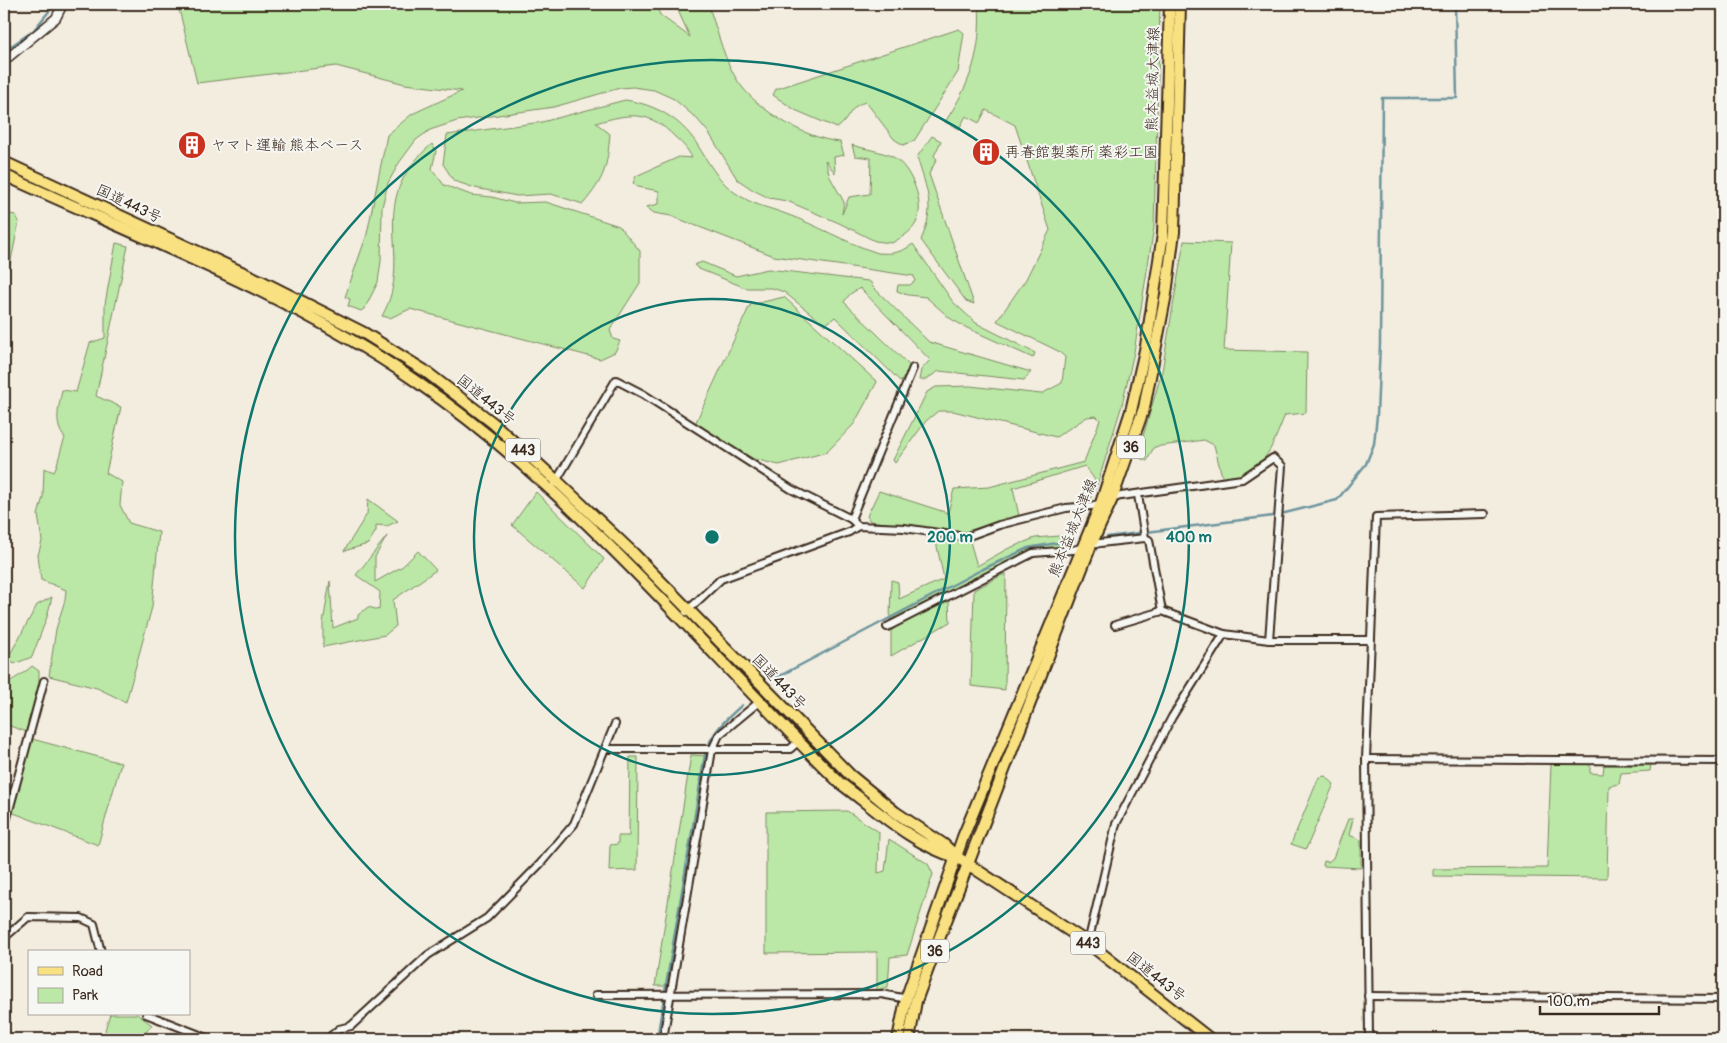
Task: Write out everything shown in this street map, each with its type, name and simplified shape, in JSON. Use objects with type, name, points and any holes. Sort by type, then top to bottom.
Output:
[{"type":"main road","name":"熊本益城大津線","points":[[898,1039],[957,857],[1081,548],[1101,503],[1131,411],[1145,351],[1163,234],[1167,169],[1170,4]]},
{"type":"main road","name":"熊本益城大津線","points":[[909,1039],[911,1000],[1112,499],[1144,408],[1166,294],[1174,232],[1180,4]]},
{"type":"main road","name":"国道443号","points":[[4,162],[262,281],[364,334],[433,377],[493,424],[554,484],[689,609],[850,775],[889,807],[943,844],[957,857],[1088,943],[1210,1039]]},
{"type":"main road","name":"国道443号","points":[[4,174],[257,289],[359,343],[426,388],[554,484],[759,702],[840,783],[938,852],[957,857]]},
{"type":"street","points":[[4,61],[56,18],[63,4]]},
{"type":"street","points":[[851,519],[913,368]]},
{"type":"street","points":[[554,484],[616,380],[644,394],[791,489],[851,519],[858,526]]},
{"type":"street","points":[[679,618],[721,579],[849,532],[858,526],[904,528],[966,537],[998,525],[1056,510],[1101,503],[1121,496],[1242,480],[1273,458],[1282,466],[1269,640]]},
{"type":"street","points":[[1138,495],[1144,534],[1149,540],[1162,611]]},
{"type":"street","points":[[1369,1039],[1366,759],[1369,640],[1376,517],[1485,514]]},
{"type":"street","points":[[887,626],[1033,553],[1081,548],[1144,534]]},
{"type":"street","points":[[1115,625],[1162,611],[1224,634],[1269,640],[1369,640]]},
{"type":"street","points":[[1088,943],[1116,824],[1172,717],[1224,634]]},
{"type":"street","points":[[4,829],[6,814],[44,681]]},
{"type":"street","points":[[663,1039],[711,750],[719,735],[759,702]]},
{"type":"street","points":[[327,1039],[339,1028],[352,1026],[428,955],[487,918],[540,864],[574,824],[615,724]]},
{"type":"street","points":[[606,749],[790,749],[798,742]]},
{"type":"street","points":[[1366,759],[1723,761]]},
{"type":"street","points":[[4,938],[28,916],[81,918],[94,924],[100,950]]},
{"type":"street","points":[[596,995],[881,994],[911,1000]]},
{"type":"street","points":[[1368,996],[1723,999]]},
{"type":"street","points":[[151,1016],[210,1039]]},
{"type":"green space","points":[[175,4],[656,4],[660,15],[690,37],[675,4],[708,4],[729,65],[741,86],[752,98],[779,119],[794,127],[825,139],[840,142],[844,155],[834,157],[835,173],[825,160],[830,177],[844,202],[842,214],[849,197],[870,194],[871,158],[855,156],[852,145],[883,153],[900,162],[911,177],[915,187],[918,196],[919,215],[911,230],[892,243],[875,241],[787,201],[769,198],[737,179],[709,133],[697,119],[674,99],[654,90],[633,87],[620,88],[554,107],[457,121],[430,130],[416,140],[399,163],[388,183],[382,207],[381,261],[378,282],[365,308],[361,311],[348,306],[350,299],[345,297],[367,234],[387,135],[412,114],[462,91],[405,84],[336,66],[197,83],[180,13]]},
{"type":"green space","points":[[979,4],[1160,4],[1154,227],[1134,352],[1122,405],[1098,482],[1089,501],[1087,495],[1095,480],[1085,466],[1013,488],[1019,516],[967,531],[977,566],[1007,549],[1035,538],[1071,535],[1068,547],[1030,551],[890,620],[891,580],[898,582],[899,599],[944,579],[936,542],[943,537],[942,530],[870,521],[867,516],[879,491],[948,513],[954,489],[989,487],[1084,462],[1100,420],[1096,416],[1087,417],[1056,437],[953,411],[938,411],[926,421],[895,463],[893,460],[927,392],[936,387],[970,386],[1041,394],[1062,383],[1065,357],[1058,351],[997,321],[1026,279],[1050,230],[1015,125],[986,110],[979,123],[966,116],[959,129],[945,122],[962,94],[973,66],[979,37]]},
{"type":"green space","points":[[959,29],[964,33],[958,72],[914,141],[903,145],[894,139],[866,102],[856,106],[837,128],[795,110],[773,95],[776,89]]},
{"type":"green space","points":[[625,100],[656,109],[683,127],[723,182],[734,192],[748,200],[798,218],[878,253],[896,252],[913,244],[953,302],[976,323],[1035,353],[1033,358],[951,319],[926,297],[908,295],[897,291],[898,285],[910,285],[915,281],[914,276],[774,256],[671,216],[654,213],[646,207],[659,204],[659,191],[638,187],[633,183],[636,176],[679,157],[692,158],[685,146],[666,128],[648,118],[629,116],[596,123],[610,134],[608,156],[604,172],[596,187],[583,204],[551,194],[517,196],[475,188],[454,181],[443,164],[447,135],[542,122]]},
{"type":"green space","points":[[932,136],[941,141],[934,156],[937,159],[929,174],[974,304],[966,301],[921,240],[926,228],[929,208],[927,189],[917,157]]},
{"type":"green space","points":[[432,144],[436,151],[432,169],[444,185],[471,195],[492,197],[515,203],[546,202],[619,226],[640,251],[640,283],[610,330],[613,339],[620,341],[615,352],[600,359],[410,309],[390,318],[382,316],[391,293],[395,271],[394,208],[399,187],[411,166]]},
{"type":"green space","points":[[4,213],[16,215],[19,222],[5,289]]},
{"type":"green space","points":[[1184,241],[1231,243],[1224,350],[1307,352],[1306,413],[1285,415],[1270,449],[1258,465],[1249,472],[1223,480],[1214,445],[1204,440],[1154,447],[1147,461],[1137,457],[1162,371]]},
{"type":"green space","points":[[116,243],[128,246],[96,396],[121,407],[106,473],[122,482],[120,505],[129,523],[159,532],[152,607],[126,702],[97,688],[49,676],[56,629],[65,600],[66,590],[41,580],[38,555],[42,541],[38,515],[43,497],[44,468],[54,472],[65,438],[61,433],[58,421],[58,409],[62,390],[76,392],[90,343],[105,338],[105,304]]},
{"type":"green space","points":[[702,262],[736,276],[768,269],[868,281],[929,342],[1031,372],[1024,380],[939,371],[925,380],[919,380],[921,370],[930,360],[860,288],[850,294],[844,302],[910,366],[901,382],[835,317],[825,325],[784,292],[772,288],[746,288],[699,269],[694,265]]},
{"type":"green space","points":[[784,297],[877,382],[854,424],[827,452],[779,465],[754,459],[695,424],[750,305]]},
{"type":"green space","points":[[536,492],[604,559],[585,588],[512,525]]},
{"type":"green space","points":[[368,499],[398,521],[387,526],[376,525],[376,531],[368,544],[344,551],[367,514]]},
{"type":"green space","points":[[387,536],[375,557],[375,582],[403,566],[418,551],[436,570],[393,600],[396,626],[385,635],[323,647],[323,623],[330,581],[333,628],[358,618],[358,615],[368,607],[379,610],[380,592],[356,575]]},
{"type":"green space","points":[[1006,573],[1005,690],[971,686],[974,590]]},
{"type":"green space","points":[[52,597],[47,617],[32,657],[14,664],[8,658],[37,605]]},
{"type":"green space","points":[[949,600],[950,622],[891,656],[891,631],[897,626]]},
{"type":"green space","points":[[32,666],[39,671],[39,686],[27,732],[4,724],[4,685]]},
{"type":"green space","points":[[32,739],[121,763],[98,845],[11,812]]},
{"type":"green space","points":[[691,755],[707,756],[668,986],[655,986]]},
{"type":"green space","points":[[630,757],[638,757],[637,870],[609,871],[610,845],[618,844],[618,836],[629,836]]},
{"type":"green space","points":[[1551,764],[1590,764],[1590,773],[1603,774],[1604,765],[1651,765],[1650,771],[1621,773],[1619,784],[1609,786],[1607,878],[1433,876],[1433,869],[1547,868]]},
{"type":"green space","points":[[1325,776],[1334,784],[1306,849],[1291,844],[1319,777]]},
{"type":"green space","points":[[847,811],[879,832],[878,873],[885,871],[889,839],[928,864],[933,874],[907,955],[890,957],[888,987],[877,990],[877,952],[766,953],[766,812]]},
{"type":"green space","points":[[1348,819],[1353,819],[1349,835],[1361,840],[1361,868],[1323,866],[1324,861],[1328,862],[1333,858]]},
{"type":"green space","points":[[109,1016],[140,1016],[152,1025],[140,1039],[112,1039],[105,1030]]},
{"type":"waterway","points":[[4,51],[33,31],[55,4]]},
{"type":"waterway","points":[[1107,537],[1273,516],[1337,500],[1366,464],[1374,444],[1377,415],[1380,344],[1382,98],[1457,98],[1455,4]]},
{"type":"waterway","points":[[772,680],[981,570],[1028,548],[1074,540]]},
{"type":"waterway","points":[[657,1039],[705,755],[715,733],[742,705]]},
{"type":"place","name":"ヤマト運輸 熊本ベース","points":[[192,145]]},
{"type":"place","name":"再春館製薬所 薬彩工園","points":[[986,152]]}]
